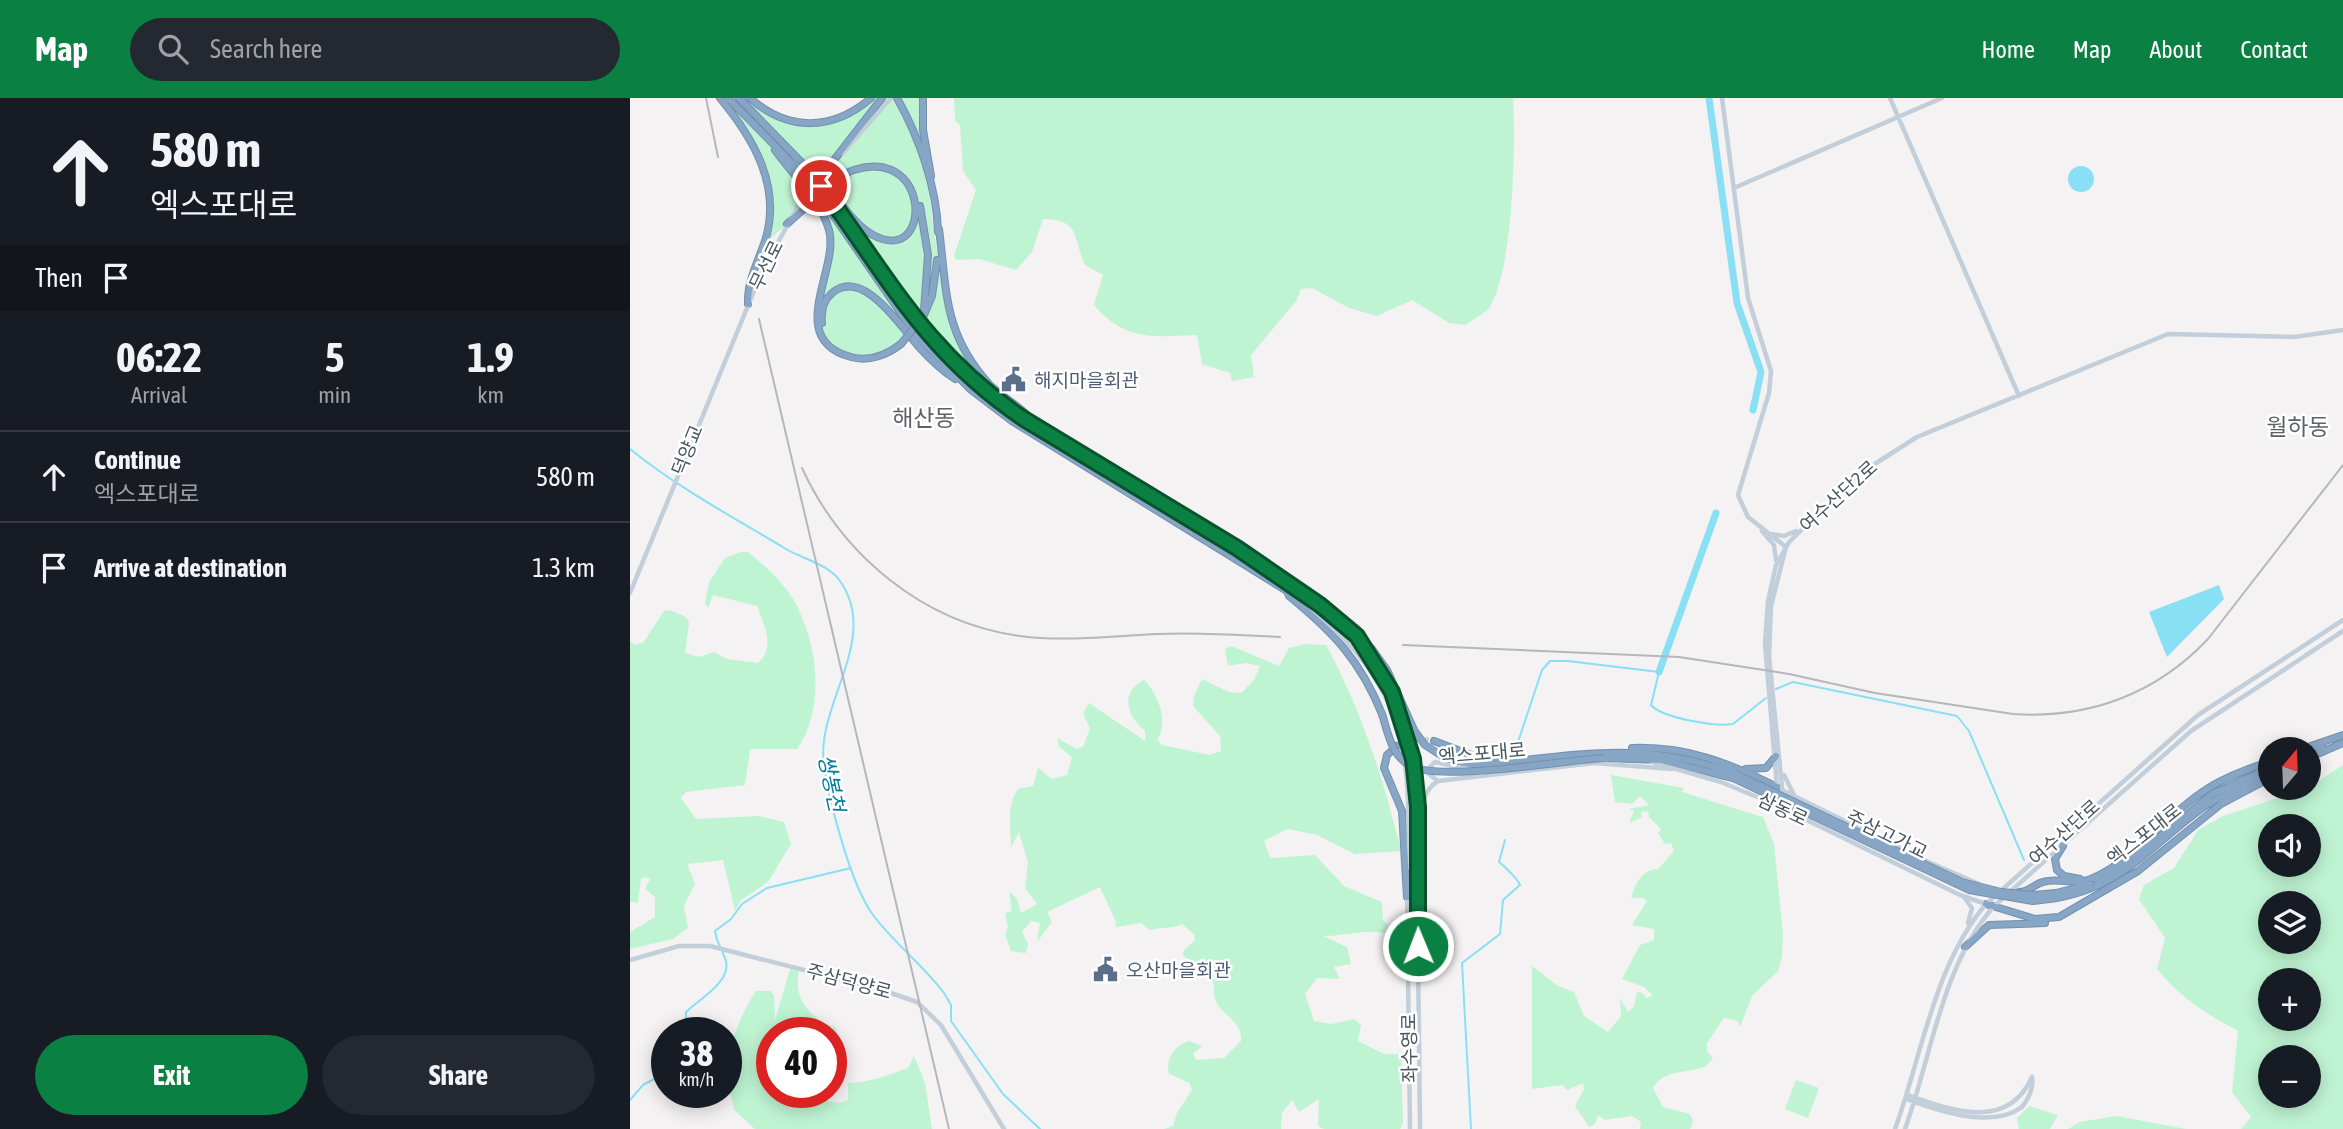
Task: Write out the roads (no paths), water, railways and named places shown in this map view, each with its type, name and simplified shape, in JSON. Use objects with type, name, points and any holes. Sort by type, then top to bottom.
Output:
[{"type":"highway","points":[[720,98],[749,138],[763,166],[769,187],[769,226],[751,277],[748,304]]},
{"type":"highway","name":"엑스포대로","points":[[727,98],[768,137],[826,205],[916,335],[970,389],[1012,421],[1287,591],[1289,596],[1334,633],[1365,675],[1398,755],[1410,766],[1428,772],[1605,754],[1736,773]]},
{"type":"highway","name":"엑스포대로","points":[[739,98],[810,171],[927,335],[987,393],[1037,427],[1247,555],[1339,618],[1387,670],[1414,730],[1425,745],[1445,758],[1474,765],[1529,758],[1663,754],[1736,773]]},
{"type":"highway","points":[[750,98],[779,118],[816,124],[842,118],[871,98]]},
{"type":"highway","points":[[832,162],[882,98]]},
{"type":"highway","points":[[897,98],[935,198]]},
{"type":"highway","points":[[923,98],[923,130],[935,198],[945,299],[964,348],[990,385],[1027,414],[1037,427]]},
{"type":"highway","points":[[768,137],[818,207],[828,228],[830,251],[817,312],[822,334],[833,347],[848,356],[864,359],[881,356],[901,344],[923,315],[934,288],[939,229]]},
{"type":"highway","points":[[787,224],[804,203],[834,179],[853,169],[870,167],[891,170],[907,182],[919,201],[928,244],[928,284],[923,315]]},
{"type":"highway","points":[[810,171],[866,231],[884,240],[902,236],[916,221],[916,201],[907,182]]},
{"type":"highway","points":[[833,347],[822,322],[823,306],[836,290],[858,288],[880,302],[941,370],[970,389]]},
{"type":"highway","points":[[2321,743],[2343,736]]},
{"type":"highway","points":[[2321,746],[2343,736]]},
{"type":"highway","points":[[1434,741],[1479,757],[1529,758]]},
{"type":"highway","points":[[2321,752],[2343,743]]},
{"type":"highway","points":[[1397,746],[1387,755],[1384,768],[1403,814],[1407,897]]},
{"type":"highway","points":[[1736,773],[1760,770],[1770,765],[1778,756]]},
{"type":"highway","points":[[2011,891],[2027,891],[2047,881],[2077,883],[2096,877],[2119,864],[2199,794],[2234,774],[2258,765]]},
{"type":"highway","points":[[1736,773],[1780,789]]},
{"type":"highway","name":"주삼고가교","points":[[1736,773],[1962,882],[2033,898]]},
{"type":"highway","name":"엑스포대로","points":[[2033,898],[2074,889],[2107,876],[2134,858],[2212,794],[2258,773]]},
{"type":"highway","name":"엑스포대로","points":[[2033,898],[2075,894],[2106,883],[2139,861],[2200,809],[2258,782]]},
{"type":"highway","points":[[1965,947],[1989,925],[2033,925],[2052,920],[2109,890],[2221,804],[2258,784]]},
{"type":"highway","points":[[2063,846],[2055,861],[2060,873],[2075,879],[2096,877]]},
{"type":"highway","points":[[1986,904],[2030,918],[2052,920]]},
{"type":"street","points":[[804,203],[832,162],[891,98]]},
{"type":"street","name":"여수산단2로","points":[[1722,98],[1748,298],[1771,371],[1768,398],[1738,491],[1743,511],[1786,547],[1853,479],[1891,451],[2171,333],[2294,337],[2343,330]]},
{"type":"street","points":[[1890,98],[2018,396]]},
{"type":"street","points":[[1734,188],[1942,98]]},
{"type":"street","name":"무선로","points":[[736,332],[787,224]]},
{"type":"street","name":"덕양교","points":[[630,593],[736,332]]},
{"type":"street","points":[[1757,525],[1774,545],[1776,565]]},
{"type":"street","points":[[1769,533],[1784,536],[1803,528]]},
{"type":"street","points":[[1786,547],[1776,565],[1768,601],[1765,644],[1778,756],[1787,785],[1798,798]]},
{"type":"street","points":[[1784,809],[1769,656],[1770,619],[1786,547]]},
{"type":"street","name":"좌수영로","points":[[1287,591],[1343,636],[1373,674],[1391,709],[1404,748],[1409,784],[1407,897],[1410,1129]]},
{"type":"street","name":"여수산단로","points":[[1895,1129],[1949,958],[1966,928],[1986,904],[2198,715],[2343,620]]},
{"type":"street","name":"여수산단로","points":[[1905,1129],[1949,987],[1965,947],[1994,906],[2191,731],[2343,631]]},
{"type":"street","name":"좌수영로","points":[[1357,636],[1392,692],[1410,745],[1417,784],[1420,1129]]},
{"type":"street","points":[[1627,758],[1693,773]]},
{"type":"street","points":[[1438,781],[1429,774],[1429,768],[1435,762],[1463,768],[1474,765]]},
{"type":"street","points":[[1417,864],[1424,798],[1430,787],[1438,781],[1594,764],[1638,764],[1693,773]]},
{"type":"street","name":"삼동로","points":[[1693,773],[1777,805],[1960,895],[1986,904]]},
{"type":"street","points":[[1777,805],[1780,789]]},
{"type":"street","name":"삼동로","points":[[1780,789],[1924,860],[1987,886],[2011,891]]},
{"type":"street","points":[[1960,895],[1972,908],[1966,928]]},
{"type":"street","name":"주삼덕양로","points":[[630,960],[679,946],[717,947],[883,990],[921,1005],[941,1025],[1004,1129]]},
{"type":"street","points":[[1907,1097],[1966,1121],[1995,1124],[2018,1111],[2028,1098],[2033,1083],[2032,1077],[2026,1094],[2016,1109],[1995,1121],[1977,1121],[1915,1100]]},
{"type":"water","points":[[2081,166],[2090,170],[2094,179],[2090,188],[2081,192],[2072,188],[2068,179],[2072,170]]},
{"type":"water","points":[[2219,585],[2224,599],[2167,657],[2149,612]]},
{"type":"waterway","points":[[1709,98],[1737,303],[1761,372],[1753,410]]},
{"type":"waterway","name":"쌍봉천","points":[[630,449],[686,489],[786,549],[822,566],[840,581],[851,603],[854,626],[851,649],[828,719],[824,765],[836,821],[856,884],[873,915],[944,993],[951,1005],[951,1021],[1003,1094],[1040,1129]]},
{"type":"waterway","points":[[1659,672],[1716,513]]},
{"type":"waterway","points":[[1516,748],[1542,670],[1550,661],[1659,672],[1651,705],[1677,718],[1702,723],[1733,724],[1766,698]]},
{"type":"waterway","points":[[1776,689],[1793,682],[1957,716],[1969,731],[2024,860]]},
{"type":"waterway","points":[[1471,1129],[1462,963],[1500,934],[1503,900],[1520,885],[1499,862],[1505,840]]},
{"type":"waterway","points":[[686,1017],[686,1012],[723,977],[726,962],[715,931],[731,919],[742,904],[767,888],[851,868]]},
{"type":"waterway","points":[[630,1100],[643,1085],[651,1081]]},
{"type":"tunnel","points":[[1397,746],[1412,739],[1434,741]]},
{"type":"railway","points":[[706,98],[718,157]]},
{"type":"railway","points":[[759,319],[949,1129]]},
{"type":"railway","points":[[1403,645],[1679,657],[1789,674],[1875,693],[2013,714],[2068,712],[2119,699],[2166,675],[2188,658],[2208,639],[2343,465]]},
{"type":"railway","points":[[802,468],[839,529],[863,556],[890,580],[951,617],[984,629],[1020,636],[1054,638],[1189,633],[1280,637]]},
{"type":"place","name":"해지마을회관","points":[[1014,380]]},
{"type":"place","name":"오산마을회관","points":[[1106,970]]},
{"type":"district","name":"해산동","points":[[924,418]]},
{"type":"district","name":"월하동","points":[[2298,427]]}]
